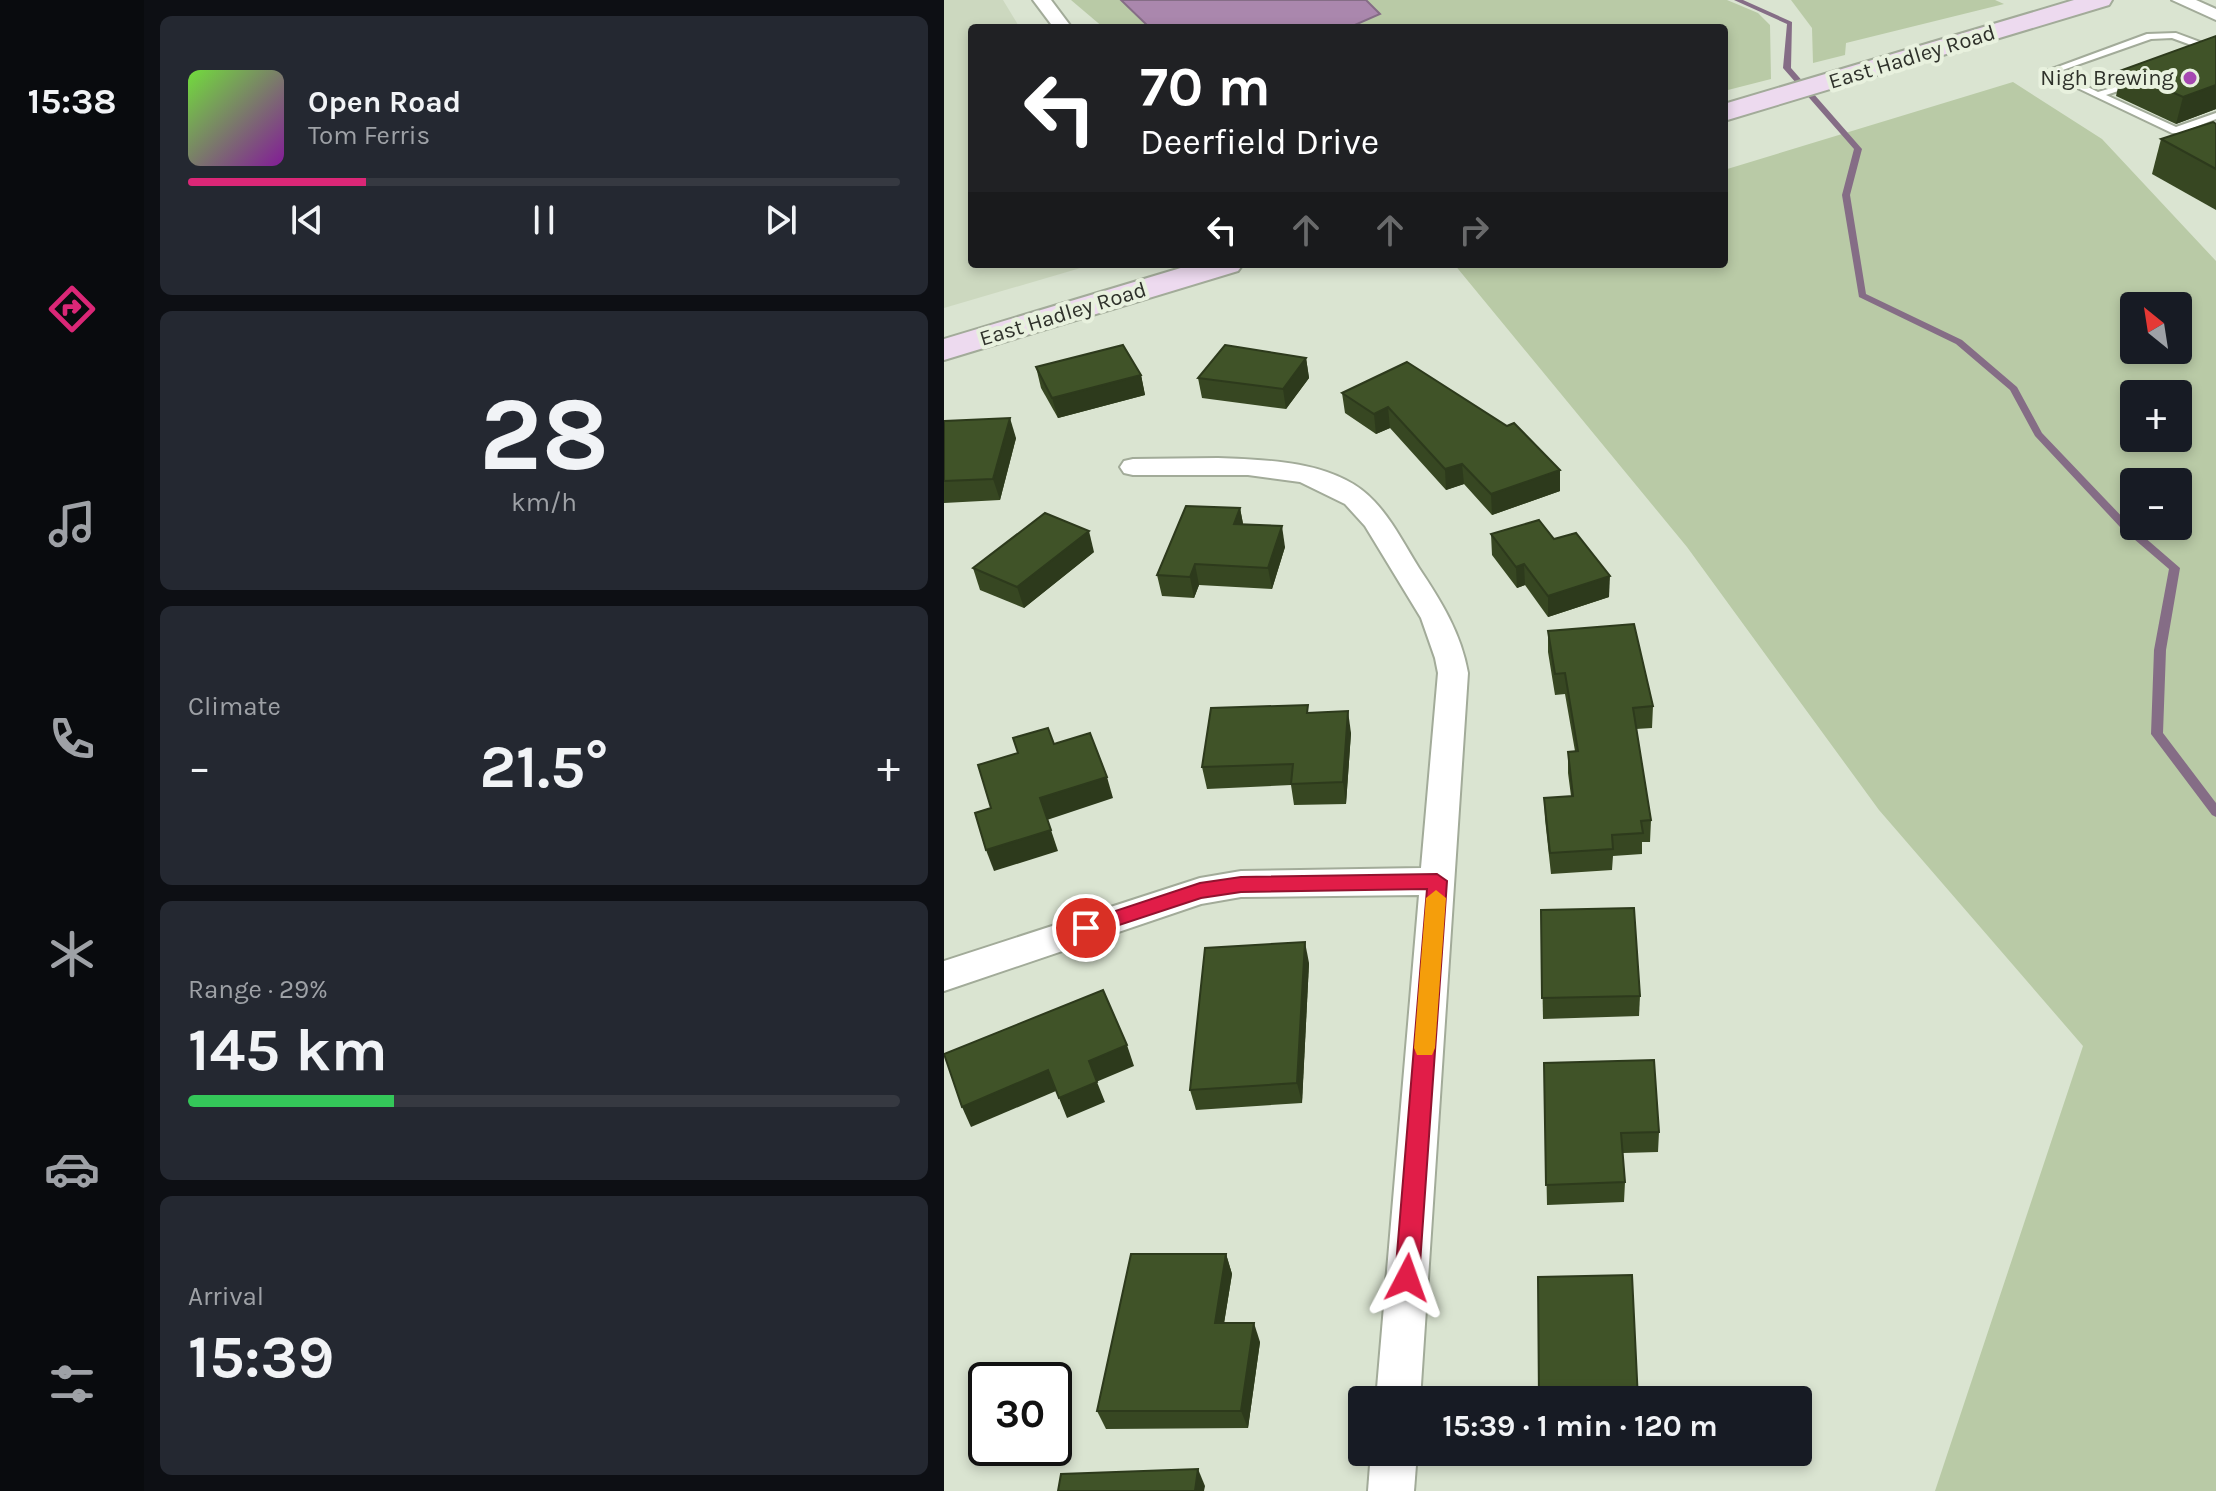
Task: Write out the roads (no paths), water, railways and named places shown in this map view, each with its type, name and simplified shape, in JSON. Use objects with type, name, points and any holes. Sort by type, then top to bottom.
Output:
[{"type":"street","points":[[1042,0],[1060,24]]},
{"type":"street","name":"East Hadley Road","points":[[1735,110],[2100,0]]},
{"type":"street","points":[[2181,0],[2216,15]]},
{"type":"street","name":"East Hadley Road","points":[[944,350],[1214,268]]},
{"type":"street","points":[[1133,467],[1288,472],[1335,486],[1369,512],[1436,615],[1451,653],[1453,673],[1399,1386]]},
{"type":"street","points":[[944,976],[1200,891],[1241,884],[1437,881]]},
{"type":"street","points":[[1391,1491],[1393,1466]]},
{"type":"lane","points":[[2216,52],[2173,35],[2150,36],[2049,72],[2176,131],[2216,116]]},
{"type":"lane","points":[[2203,59],[2216,52]]},
{"type":"lane","points":[[2097,95],[2150,77]]},
{"type":"waterway","points":[[1737,0],[1790,23],[1787,68],[1858,149],[1846,195],[1862,295],[1959,342],[2014,389],[2038,434],[2124,525],[2175,568],[2160,650],[2157,734],[2216,812]]},
{"type":"place","name":"Nigh Brewing","points":[[2190,78]]}]
